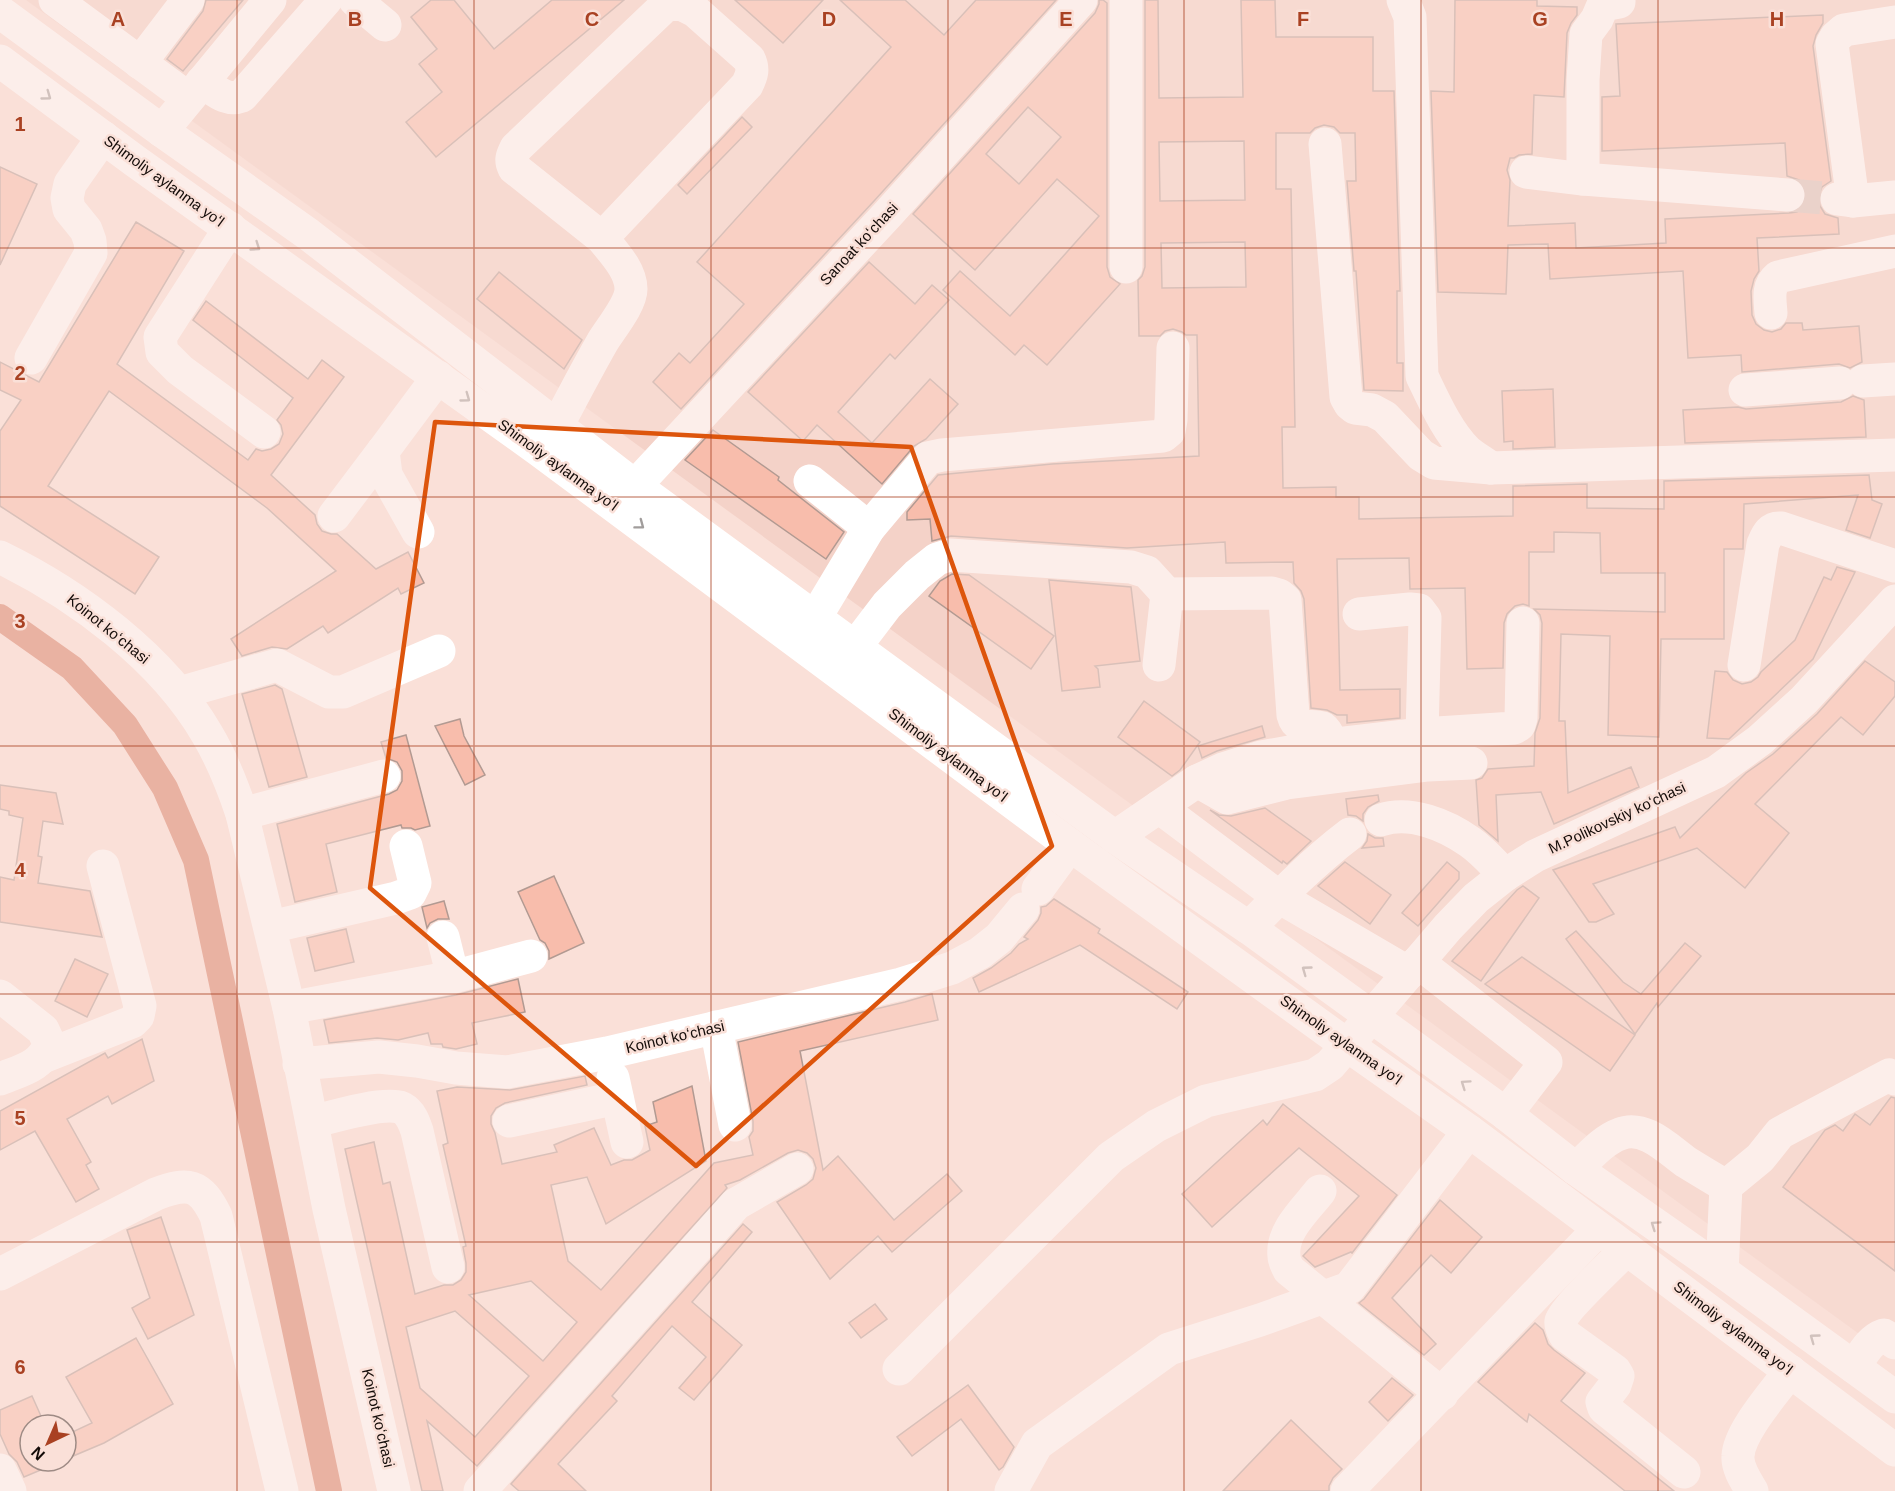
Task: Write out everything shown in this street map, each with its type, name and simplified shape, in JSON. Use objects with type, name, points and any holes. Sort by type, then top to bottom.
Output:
[{"type":"main road","points":[[55,0],[140,63],[195,90],[228,99],[242,96],[326,0]]},
{"type":"main road","points":[[140,63],[188,0]]},
{"type":"main road","points":[[162,131],[270,0]]},
{"type":"main road","points":[[355,0],[386,26]]},
{"type":"main road","name":"Sanoat koʻchasi","points":[[635,486],[888,214],[1081,0]]},
{"type":"main road","points":[[1126,0],[1126,267]]},
{"type":"main road","points":[[1403,0],[1410,17],[1422,376],[1435,404],[1466,450],[1491,468]]},
{"type":"main road","points":[[1583,179],[1583,80],[1586,34],[1597,19],[1603,5],[1619,2],[1619,0]]},
{"type":"main road","points":[[556,426],[628,301],[631,290],[629,277],[618,257],[602,237],[514,168],[511,162],[512,155],[516,148],[666,6],[681,4],[695,11],[749,59],[753,67],[751,77],[747,85],[602,237]]},
{"type":"main road","name":"Shimoliy aylanma yoʻl","points":[[0,12],[162,131],[308,234],[635,486],[815,618],[1115,837],[1249,928],[1506,1114],[1576,1169],[1722,1271],[1895,1397]]},
{"type":"main road","points":[[1895,22],[1844,30],[1832,44],[1845,200],[1895,196]]},
{"type":"main road","name":"Shimoliy aylanma yoʻl","points":[[0,61],[549,457],[1070,845],[1469,1131],[1895,1450]]},
{"type":"main road","points":[[31,358],[91,254],[86,230],[69,208],[68,198],[70,184],[103,137]]},
{"type":"main road","points":[[1324,144],[1346,397],[1355,408],[1372,410],[1385,417],[1421,455],[1434,463],[1491,468],[1895,455]]},
{"type":"main road","points":[[1526,172],[1583,179],[1788,195]]},
{"type":"main road","points":[[230,228],[160,337],[162,352],[180,370],[264,432]]},
{"type":"main road","points":[[285,268],[308,234]]},
{"type":"main road","points":[[1771,313],[1771,284],[1778,278],[1895,251]]},
{"type":"main road","points":[[815,618],[869,528],[928,458],[942,454],[1164,436],[1171,420],[1173,348]]},
{"type":"main road","points":[[334,516],[438,377]]},
{"type":"main road","points":[[1745,390],[1895,379]]},
{"type":"main road","points":[[383,452],[386,476],[418,532]]},
{"type":"main road","points":[[810,482],[869,528]]},
{"type":"main road","points":[[1744,665],[1763,544],[1768,533],[1773,529],[1781,528],[1895,566]]},
{"type":"main road","points":[[855,647],[881,613],[917,575],[937,559],[950,555],[1131,567],[1147,572],[1167,594],[1272,593],[1285,600],[1294,722],[1298,725],[1323,728],[1327,733],[1328,745]]},
{"type":"main road","name":"Koinot koʻchasi","points":[[0,557],[78,603],[138,649],[179,693],[208,734],[233,786],[242,814],[289,1008],[329,1209],[394,1491]]},
{"type":"main road","points":[[1159,665],[1167,594]]},
{"type":"main road","name":"M.Polikovskiy koʻchasi","points":[[899,1369],[1111,1157],[1156,1125],[1206,1101],[1315,1075],[1330,1065],[1469,905],[1505,875],[1534,855],[1716,772],[1760,740],[1804,700],[1894,605]]},
{"type":"main road","points":[[1359,614],[1410,609],[1419,610],[1425,618],[1422,734]]},
{"type":"main road","points":[[1115,837],[1197,781],[1222,769],[1261,758],[1328,745],[1422,734],[1514,728],[1519,725],[1521,718],[1523,623]]},
{"type":"main road","points":[[179,693],[277,665],[329,692],[343,692],[439,651]]},
{"type":"main road","points":[[1197,781],[1227,798],[1287,783],[1428,765],[1471,763]]},
{"type":"main road","points":[[242,814],[384,776]]},
{"type":"main road","points":[[1159,807],[1279,897],[1413,968],[1546,1062],[1506,1114]]},
{"type":"main road","points":[[1381,820],[1388,817],[1406,816],[1447,828],[1472,843],[1505,875]]},
{"type":"main road","points":[[1249,928],[1279,897],[1350,834]]},
{"type":"main road","name":"Koinot koʻchasi","points":[[299,1064],[379,1057],[456,1068],[507,1072],[607,1053],[901,984],[952,968],[980,953],[999,938],[1070,845]]},
{"type":"main road","points":[[270,927],[410,893],[415,884],[406,846]]},
{"type":"main road","points":[[0,1079],[26,1068],[43,1057],[132,1022],[138,1016],[140,1006],[103,866]]},
{"type":"main road","points":[[443,937],[453,977]]},
{"type":"main road","points":[[289,1008],[453,977],[531,956]]},
{"type":"main road","points":[[0,996],[43,1030],[49,1043],[43,1057]]},
{"type":"main road","points":[[716,1027],[735,1125]]},
{"type":"main road","points":[[607,1053],[627,1142]]},
{"type":"main road","points":[[1722,1271],[1726,1186],[1760,1158],[1780,1133],[1889,1075],[1895,1079]]},
{"type":"main road","points":[[509,1120],[617,1098]]},
{"type":"main road","points":[[312,1122],[374,1107],[400,1108],[411,1116],[417,1131],[448,1267]]},
{"type":"main road","points":[[1011,1491],[1037,1444],[1169,1349],[1349,1288],[1469,1131]]},
{"type":"main road","points":[[1576,1169],[1600,1146],[1620,1134],[1632,1132],[1644,1134],[1726,1186]]},
{"type":"main road","points":[[480,1491],[736,1204],[797,1169]]},
{"type":"main road","points":[[0,1274],[156,1194],[176,1187],[190,1187],[200,1192],[209,1201],[216,1216],[282,1491]]},
{"type":"main road","points":[[1320,1191],[1292,1225],[1286,1239],[1284,1257],[1288,1270],[1442,1394]]},
{"type":"main road","points":[[1347,1491],[1599,1229]]},
{"type":"main road","points":[[1627,1249],[1573,1305],[1561,1320],[1561,1327],[1565,1335],[1615,1371],[1618,1376],[1615,1385],[1602,1402],[1604,1408],[1684,1472]]},
{"type":"main road","points":[[1854,1367],[1872,1341],[1878,1337],[1884,1335],[1895,1343]]},
{"type":"main road","points":[[1752,1491],[1741,1471],[1738,1456],[1743,1440],[1754,1420],[1791,1371]]},
{"type":"main road","points":[[0,1470],[10,1491]]},
{"type":"highlighted area","points":[[435,422],[911,447],[1052,846],[696,1166],[370,888]]},
{"type":"shaded area","points":[[26,0],[1895,0],[1895,1360],[1433,1024]]},
{"type":"building","points":[[206,0],[243,0],[183,71],[167,59],[203,11]]},
{"type":"building","points":[[431,0],[454,0],[494,49],[552,0],[624,0],[436,157],[406,122],[442,92],[419,64],[437,49],[411,17]]},
{"type":"building","points":[[735,0],[823,0],[783,43]]},
{"type":"building","points":[[840,0],[905,0],[944,35],[976,0],[1056,0],[681,409],[653,382],[679,353],[690,363],[744,304],[697,262],[891,47]]},
{"type":"building","points":[[1099,0],[1107,3],[1107,267],[1110,277],[1120,284],[1047,365],[1024,345],[1015,355],[943,290],[960,271],[1010,316],[1099,216],[1057,179],[975,270],[913,214],[1095,13]],"holes":[[[1028,107],[1061,137],[1019,184],[986,154]]]},
{"type":"building","points":[[1145,0],[1158,0],[1159,98],[1243,97],[1241,0],[1275,0],[1276,37],[1373,37],[1373,91],[1394,91],[1400,291],[1397,291],[1397,363],[1403,363],[1403,391],[1364,390],[1347,181],[1356,181],[1355,133],[1340,133],[1334,127],[1324,125],[1315,128],[1310,133],[1276,133],[1276,189],[1291,189],[1295,427],[1282,427],[1283,488],[1336,487],[1336,497],[1359,497],[1359,519],[1513,516],[1513,486],[1587,484],[1587,508],[1664,509],[1664,481],[1869,475],[1872,500],[1882,504],[1870,538],[1846,530],[1858,495],[1744,504],[1743,549],[1724,549],[1724,639],[1661,639],[1659,737],[1608,735],[1610,636],[1561,634],[1559,721],[1565,721],[1568,793],[1631,767],[1639,787],[1554,824],[1541,792],[1496,795],[1498,841],[1479,825],[1476,780],[1482,778],[1488,769],[1534,766],[1535,733],[1540,718],[1542,623],[1540,615],[1534,609],[1665,612],[1665,573],[1601,573],[1600,533],[1554,532],[1554,552],[1529,552],[1529,606],[1523,604],[1515,606],[1507,614],[1504,623],[1503,668],[1467,669],[1465,588],[1410,589],[1409,558],[1337,559],[1340,690],[1400,689],[1400,718],[1347,723],[1347,715],[1337,715],[1327,710],[1311,708],[1304,599],[1294,583],[1293,562],[1226,563],[1225,542],[1127,548],[951,536],[932,541],[930,519],[907,520],[907,512],[938,475],[1052,464],[1199,456],[1197,335],[1186,335],[1173,329],[1165,331],[1160,336],[1139,336],[1138,280],[1145,267]],"holes":[[[1244,141],[1245,200],[1160,201],[1159,142]],[[1245,242],[1246,287],[1162,288],[1161,243]]]},
{"type":"building","points":[[1455,0],[1537,0],[1537,6],[1577,7],[1577,15],[1567,33],[1564,97],[1534,95],[1532,154],[1510,158],[1507,170],[1510,180],[1508,226],[1575,223],[1576,248],[1666,243],[1665,219],[1797,212],[1807,197],[1805,187],[1799,180],[1787,176],[1785,143],[1602,151],[1602,97],[1620,96],[1616,24],[1823,15],[1823,23],[1813,46],[1831,181],[1822,187],[1818,197],[1825,214],[1838,218],[1839,234],[1757,238],[1759,271],[1751,291],[1752,315],[1756,324],[1772,332],[1781,329],[1786,323],[1802,323],[1803,330],[1859,326],[1862,362],[1850,368],[1839,364],[1742,372],[1741,355],[1688,358],[1683,271],[1550,279],[1548,244],[1508,245],[1506,294],[1438,292],[1431,91],[1454,92]]},
{"type":"building","points":[[742,117],[752,127],[687,194],[678,185]]},
{"type":"building","points":[[0,167],[37,184],[0,265]]},
{"type":"building","points":[[136,222],[184,251],[117,364],[248,460],[256,449],[262,451],[279,444],[283,434],[277,420],[293,398],[193,320],[206,301],[308,379],[322,360],[344,377],[271,475],[315,515],[322,531],[337,534],[376,569],[408,552],[424,583],[401,594],[398,588],[328,633],[323,626],[287,649],[272,647],[242,656],[231,639],[336,571],[267,508],[109,391],[48,486],[159,557],[135,594],[0,506],[0,431],[21,400],[0,390],[0,362],[39,382]]},
{"type":"building","points":[[869,262],[915,304],[932,285],[949,300],[895,359],[890,354],[838,412],[872,443],[930,379],[958,404],[926,439],[914,446],[882,484],[817,425],[803,441],[748,392]]},
{"type":"building","points":[[499,272],[582,340],[564,369],[477,299]]},
{"type":"building","points":[[1553,389],[1555,447],[1513,449],[1513,441],[1504,442],[1502,391]]},
{"type":"building","points":[[1853,396],[1864,400],[1866,437],[1685,443],[1683,410],[1738,407],[1746,409],[1841,402]]},
{"type":"building","points":[[713,430],[779,477],[778,480],[844,532],[826,559],[685,460]]},
{"type":"building","points":[[1837,567],[1855,572],[1813,659],[1729,739],[1707,738],[1715,671],[1727,672],[1733,680],[1742,684],[1758,677],[1795,640],[1824,577],[1831,580]]},
{"type":"building","points":[[952,574],[969,575],[1054,636],[1031,669],[929,596],[940,581]]},
{"type":"building","points":[[1049,580],[1131,587],[1140,661],[1095,666],[1098,669],[1100,687],[1062,691]]},
{"type":"building","points":[[1865,661],[1895,682],[1895,696],[1863,735],[1841,717],[1755,804],[1789,833],[1745,888],[1697,848],[1593,884],[1614,914],[1596,922],[1589,922],[1553,870],[1675,827],[1680,838],[1746,773],[1773,754],[1817,714]]},
{"type":"building","points":[[275,685],[282,689],[307,777],[269,787],[242,694]]},
{"type":"building","points":[[1144,701],[1200,742],[1180,770],[1172,776],[1118,737]]},
{"type":"building","points":[[460,719],[464,736],[485,775],[465,785],[435,726]]},
{"type":"building","points":[[1262,726],[1265,737],[1217,751],[1202,758],[1198,746]]},
{"type":"building","points":[[406,735],[430,826],[415,830],[402,828],[401,825],[326,844],[337,892],[295,902],[277,824],[397,790],[402,781],[402,771],[397,762],[386,758],[381,742]]},
{"type":"building","points":[[0,785],[56,793],[63,824],[43,821],[38,856],[42,857],[38,883],[90,891],[102,937],[0,922],[0,877],[14,880],[23,818],[9,815],[9,811],[0,809]]},
{"type":"building","points":[[1378,795],[1379,801],[1368,807],[1363,814],[1363,821],[1356,816],[1348,815],[1346,799]]},
{"type":"building","points":[[1265,808],[1311,841],[1287,864],[1283,861],[1282,863],[1210,810],[1219,815],[1231,816]]},
{"type":"building","points":[[1368,834],[1375,838],[1383,838],[1384,846],[1362,848],[1367,841]]},
{"type":"building","points":[[1345,862],[1391,895],[1370,924],[1318,886]]},
{"type":"building","points":[[1447,862],[1459,872],[1459,879],[1418,926],[1402,913]]},
{"type":"building","points":[[554,876],[584,943],[549,959],[549,951],[545,943],[540,940],[518,892]]},
{"type":"building","points":[[1523,886],[1539,898],[1481,981],[1452,961]]},
{"type":"building","points":[[1054,899],[1100,929],[1098,933],[1188,992],[1177,1009],[1080,945],[979,992],[973,978],[991,968],[1028,939],[1024,937],[1038,920],[1041,907]]},
{"type":"building","points":[[444,901],[449,919],[438,919],[430,923],[427,928],[422,907]]},
{"type":"building","points":[[346,929],[354,962],[315,971],[307,938]]},
{"type":"building","points":[[1576,931],[1623,982],[1641,994],[1685,943],[1701,956],[1658,1007],[1657,1003],[1635,1034],[1566,939]]},
{"type":"building","points":[[1522,957],[1635,1035],[1610,1071],[1485,984]]},
{"type":"building","points":[[75,959],[108,974],[87,1017],[55,1001]]},
{"type":"building","points":[[518,979],[525,1012],[472,1023],[477,1044],[456,1049],[443,1047],[442,1044],[431,1044],[428,1033],[398,1040],[377,1038],[329,1043],[324,1020],[456,995]]},
{"type":"building","points":[[932,994],[938,1020],[800,1051],[823,1170],[838,1156],[894,1220],[947,1174],[962,1191],[892,1252],[878,1236],[830,1279],[777,1202],[813,1179],[816,1168],[813,1159],[807,1153],[798,1150],[788,1153],[740,1180],[725,1185],[727,1188],[477,1466],[427,1421],[443,1491],[422,1491],[345,1149],[374,1142],[383,1184],[390,1182],[415,1294],[444,1285],[453,1285],[461,1280],[466,1272],[463,1247],[466,1246],[443,1145],[448,1143],[437,1091],[457,1087],[510,1090],[585,1076],[587,1085],[505,1103],[496,1108],[491,1116],[491,1124],[502,1164],[557,1152],[554,1145],[594,1128],[611,1165],[624,1160],[632,1160],[650,1150],[645,1126],[657,1122],[653,1102],[692,1086],[706,1161],[606,1224],[587,1177],[551,1185],[568,1261],[601,1290],[714,1163],[753,1155],[749,1137],[753,1131],[753,1121],[738,1042]],"holes":[[[531,1281],[577,1322],[543,1361],[469,1295]],[[455,1311],[529,1376],[475,1437],[420,1388],[406,1327]]]},
{"type":"building","points":[[142,1039],[154,1081],[112,1104],[108,1096],[67,1119],[91,1162],[86,1165],[99,1189],[76,1202],[35,1131],[0,1150],[0,1111],[105,1053],[108,1058]]},
{"type":"building","points":[[1891,1097],[1895,1098],[1895,1271],[1783,1187],[1825,1130],[1835,1125],[1843,1131],[1855,1114],[1870,1125]]},
{"type":"building","points":[[1283,1104],[1397,1195],[1352,1253],[1315,1267],[1303,1256],[1359,1196],[1299,1148],[1212,1227],[1182,1194],[1263,1120],[1267,1125]]},
{"type":"building","points":[[1440,1200],[1482,1237],[1451,1273],[1431,1255],[1392,1298],[1436,1344],[1424,1355],[1359,1303]]},
{"type":"building","points":[[161,1217],[194,1315],[148,1339],[132,1308],[150,1298],[127,1230]]},
{"type":"building","points":[[743,1224],[752,1232],[692,1302],[742,1345],[694,1400],[679,1388],[706,1357],[672,1326],[612,1396],[617,1401],[558,1464],[586,1491],[519,1491],[511,1484]]},
{"type":"building","points":[[875,1304],[887,1319],[861,1338],[849,1323]]},
{"type":"building","points":[[1535,1323],[1543,1330],[1548,1344],[1554,1350],[1585,1373],[1561,1401],[1674,1491],[1625,1491],[1529,1414],[1527,1422],[1478,1382]]},
{"type":"building","points":[[136,1338],[173,1404],[104,1443],[78,1454],[78,1429],[92,1423],[66,1377]]},
{"type":"building","points":[[1392,1378],[1413,1395],[1388,1421],[1369,1402]]},
{"type":"building","points":[[968,1385],[1014,1447],[999,1470],[961,1419],[912,1456],[897,1437]]},
{"type":"building","points":[[32,1396],[40,1413],[18,1413],[18,1464],[9,1454],[0,1434],[0,1410]]},
{"type":"building","points":[[1291,1420],[1342,1469],[1333,1478],[1329,1491],[1223,1491]]},
{"type":"building","points":[[22,1473],[34,1473],[24,1477]]},
{"type":"waterway","points":[[0,617],[72,668],[125,725],[165,788],[196,860],[329,1491]]},
{"type":"tunnel","points":[[1788,195],[1837,199]]}]
